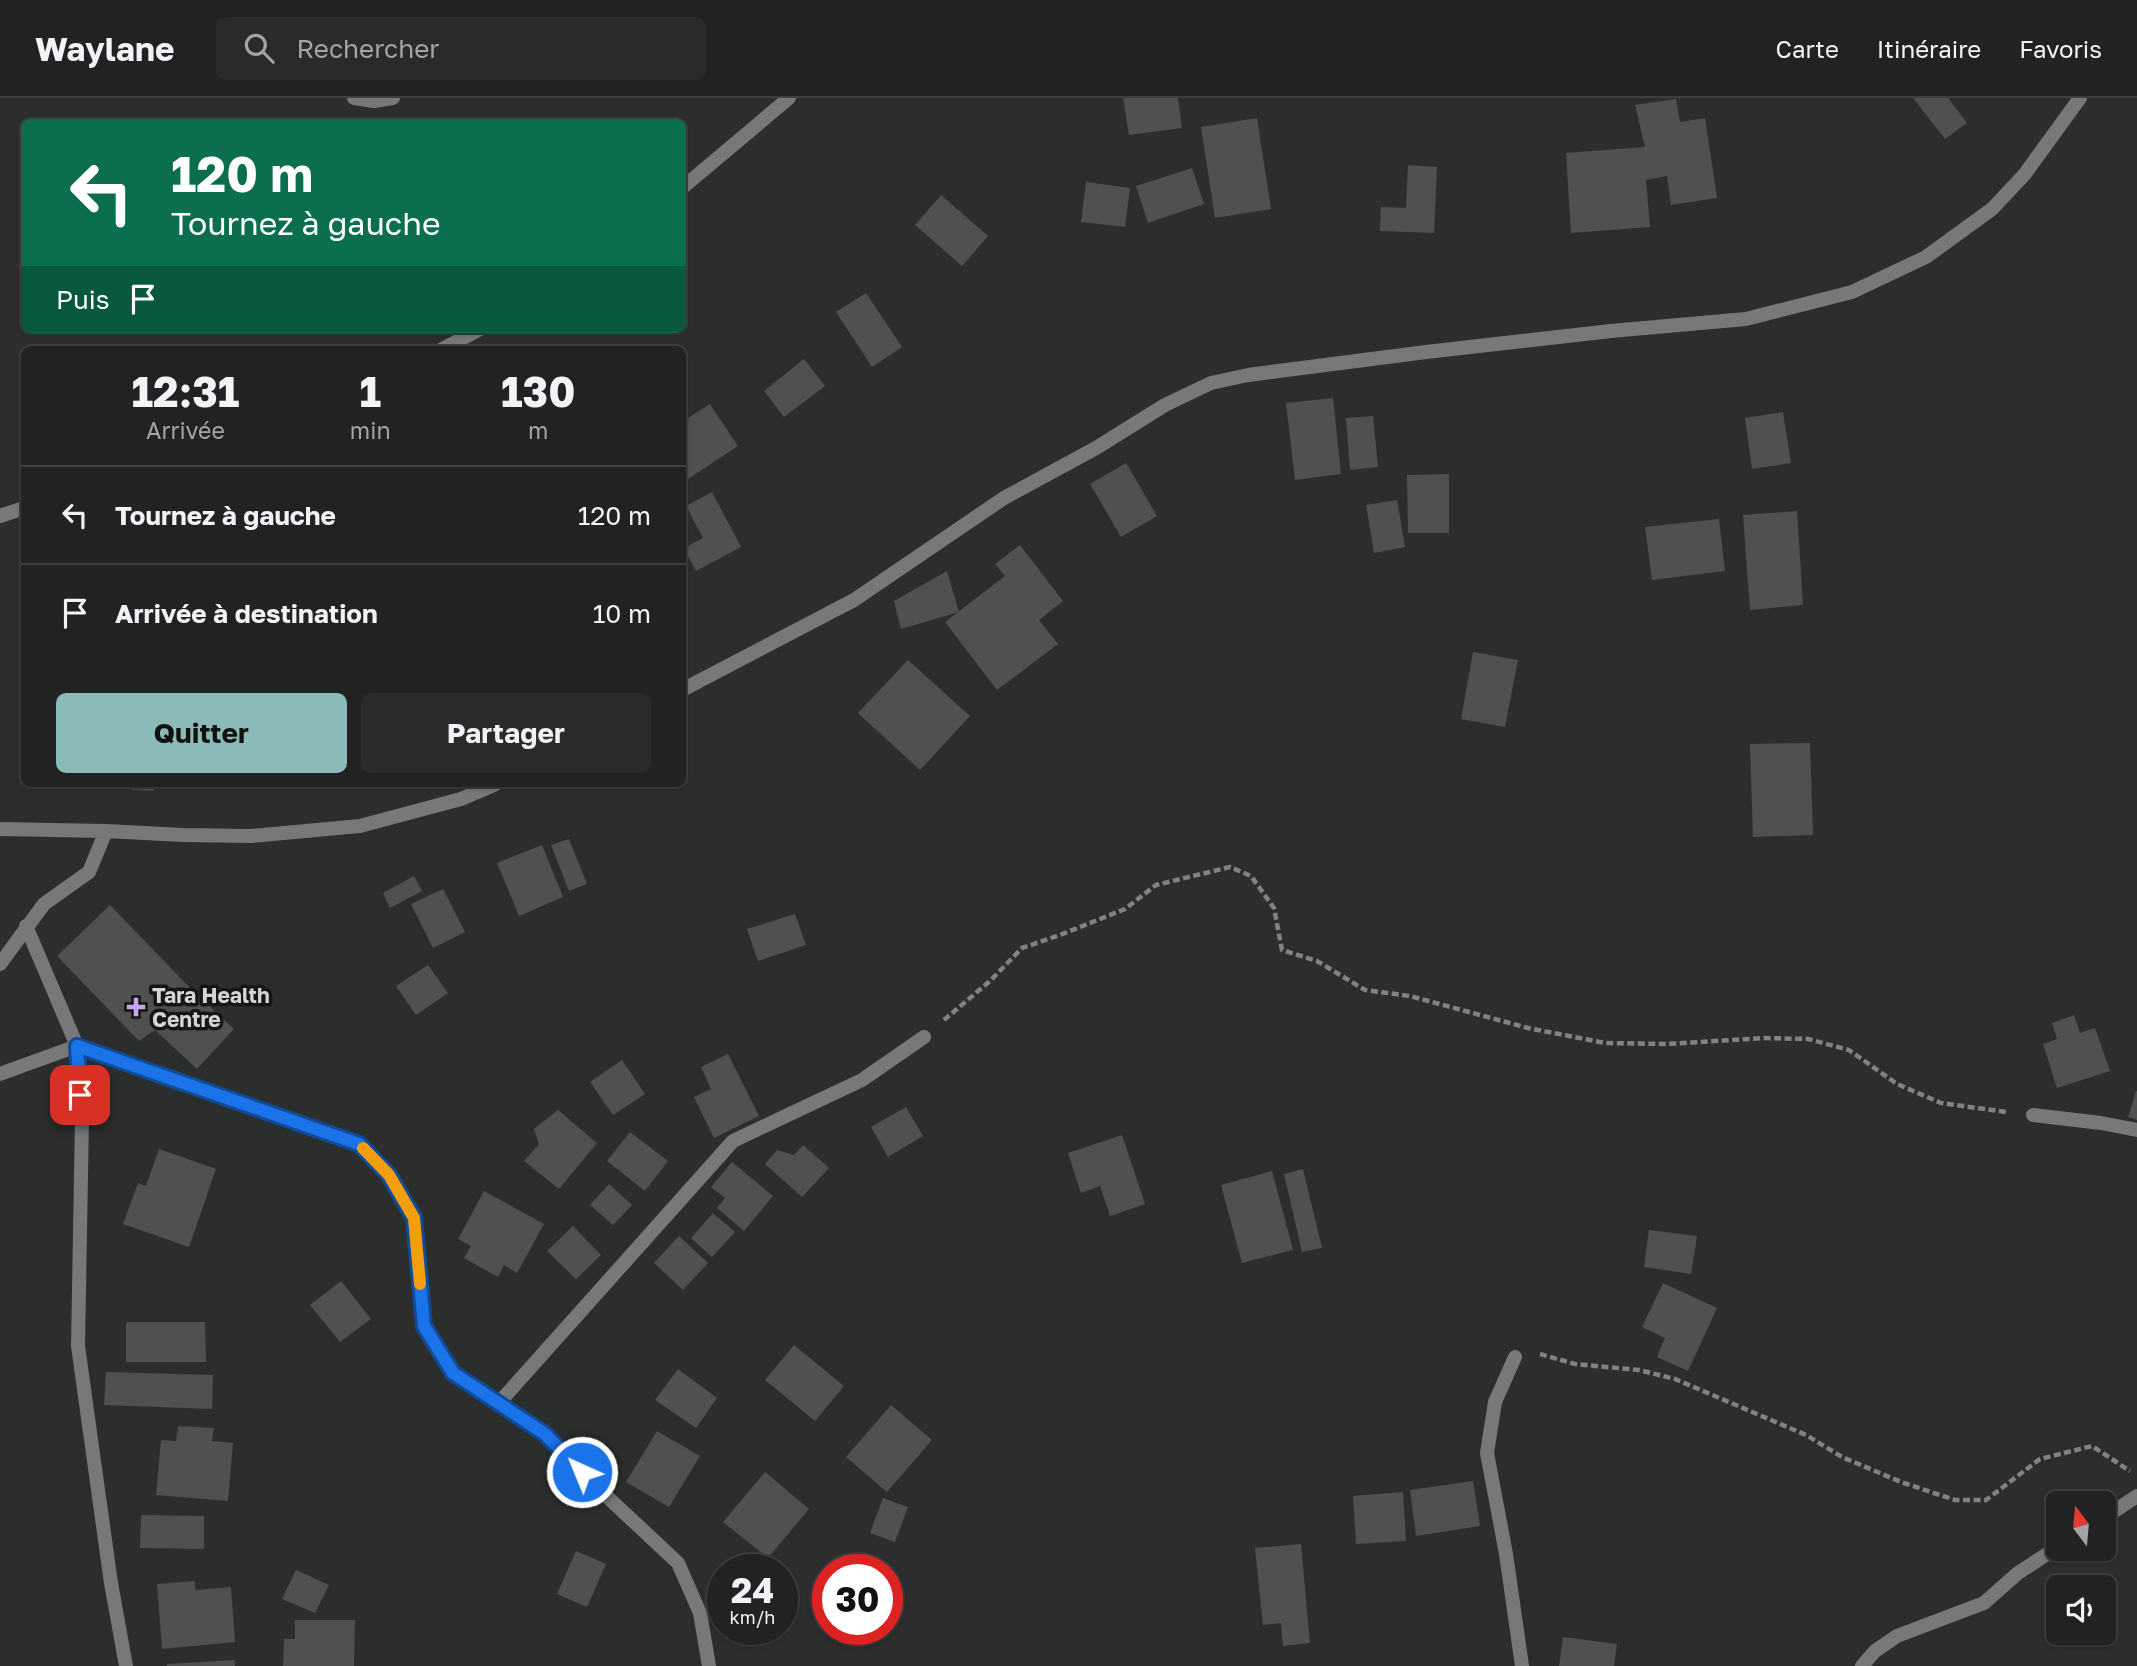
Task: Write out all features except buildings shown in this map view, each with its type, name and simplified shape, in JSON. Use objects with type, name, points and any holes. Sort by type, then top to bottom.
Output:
[{"type":"street","points":[[354,98],[374,101],[393,98]]},
{"type":"street","points":[[686,185],[789,98]]},
{"type":"street","points":[[686,688],[854,600],[1003,498],[1165,405],[1211,383],[1248,375],[1426,352],[1746,319],[1852,292],[1926,257],[1992,209],[2024,175],[2080,98]]},
{"type":"street","points":[[448,346],[473,333]]},
{"type":"street","points":[[0,516],[21,509]]},
{"type":"street","points":[[0,829],[251,835],[360,826],[461,799],[489,787]]},
{"type":"street","points":[[0,964],[44,904],[89,872],[106,831]]},
{"type":"street","points":[[26,926],[77,1046],[82,1119],[78,1346],[111,1583],[127,1666]]},
{"type":"street","points":[[498,1404],[733,1141],[862,1080],[924,1037]]},
{"type":"street","points":[[0,1074],[77,1046],[359,1144],[389,1175],[414,1218],[424,1326],[453,1373],[545,1434],[678,1563],[700,1612],[709,1666]]},
{"type":"street","points":[[2034,1115],[2137,1130]]},
{"type":"street","points":[[1516,1357],[1495,1402],[1486,1453],[1506,1554],[1522,1666]]},
{"type":"street","points":[[2116,1510],[2137,1496]]},
{"type":"street","points":[[1862,1666],[1875,1651],[1897,1636],[1984,1603],[2018,1573],[2046,1555]]},
{"type":"path","points":[[924,1037],[990,981],[1022,948],[1125,909],[1156,885],[1230,867],[1251,876],[1274,908],[1282,950],[1317,961],[1365,990],[1410,996],[1528,1028],[1605,1043],[1667,1044],[1765,1038],[1808,1039],[1849,1050],[1897,1084],[1941,1103],[2034,1115]]},
{"type":"path","points":[[1516,1357],[1538,1353],[1575,1364],[1639,1370],[1675,1379],[1806,1436],[1865,1467],[1955,1500],[1986,1500],[2040,1459],[2092,1446],[2137,1475]]},
{"type":"slow traffic","points":[[363,1148],[389,1175],[414,1218],[420,1284]]},
{"type":"place","name":"Tara Health Centre","points":[[136,1007]]},
{"type":"route","points":[[80,1095],[77,1046],[359,1144],[389,1175],[414,1218],[424,1326],[453,1373],[545,1434],[582,1472]]}]
